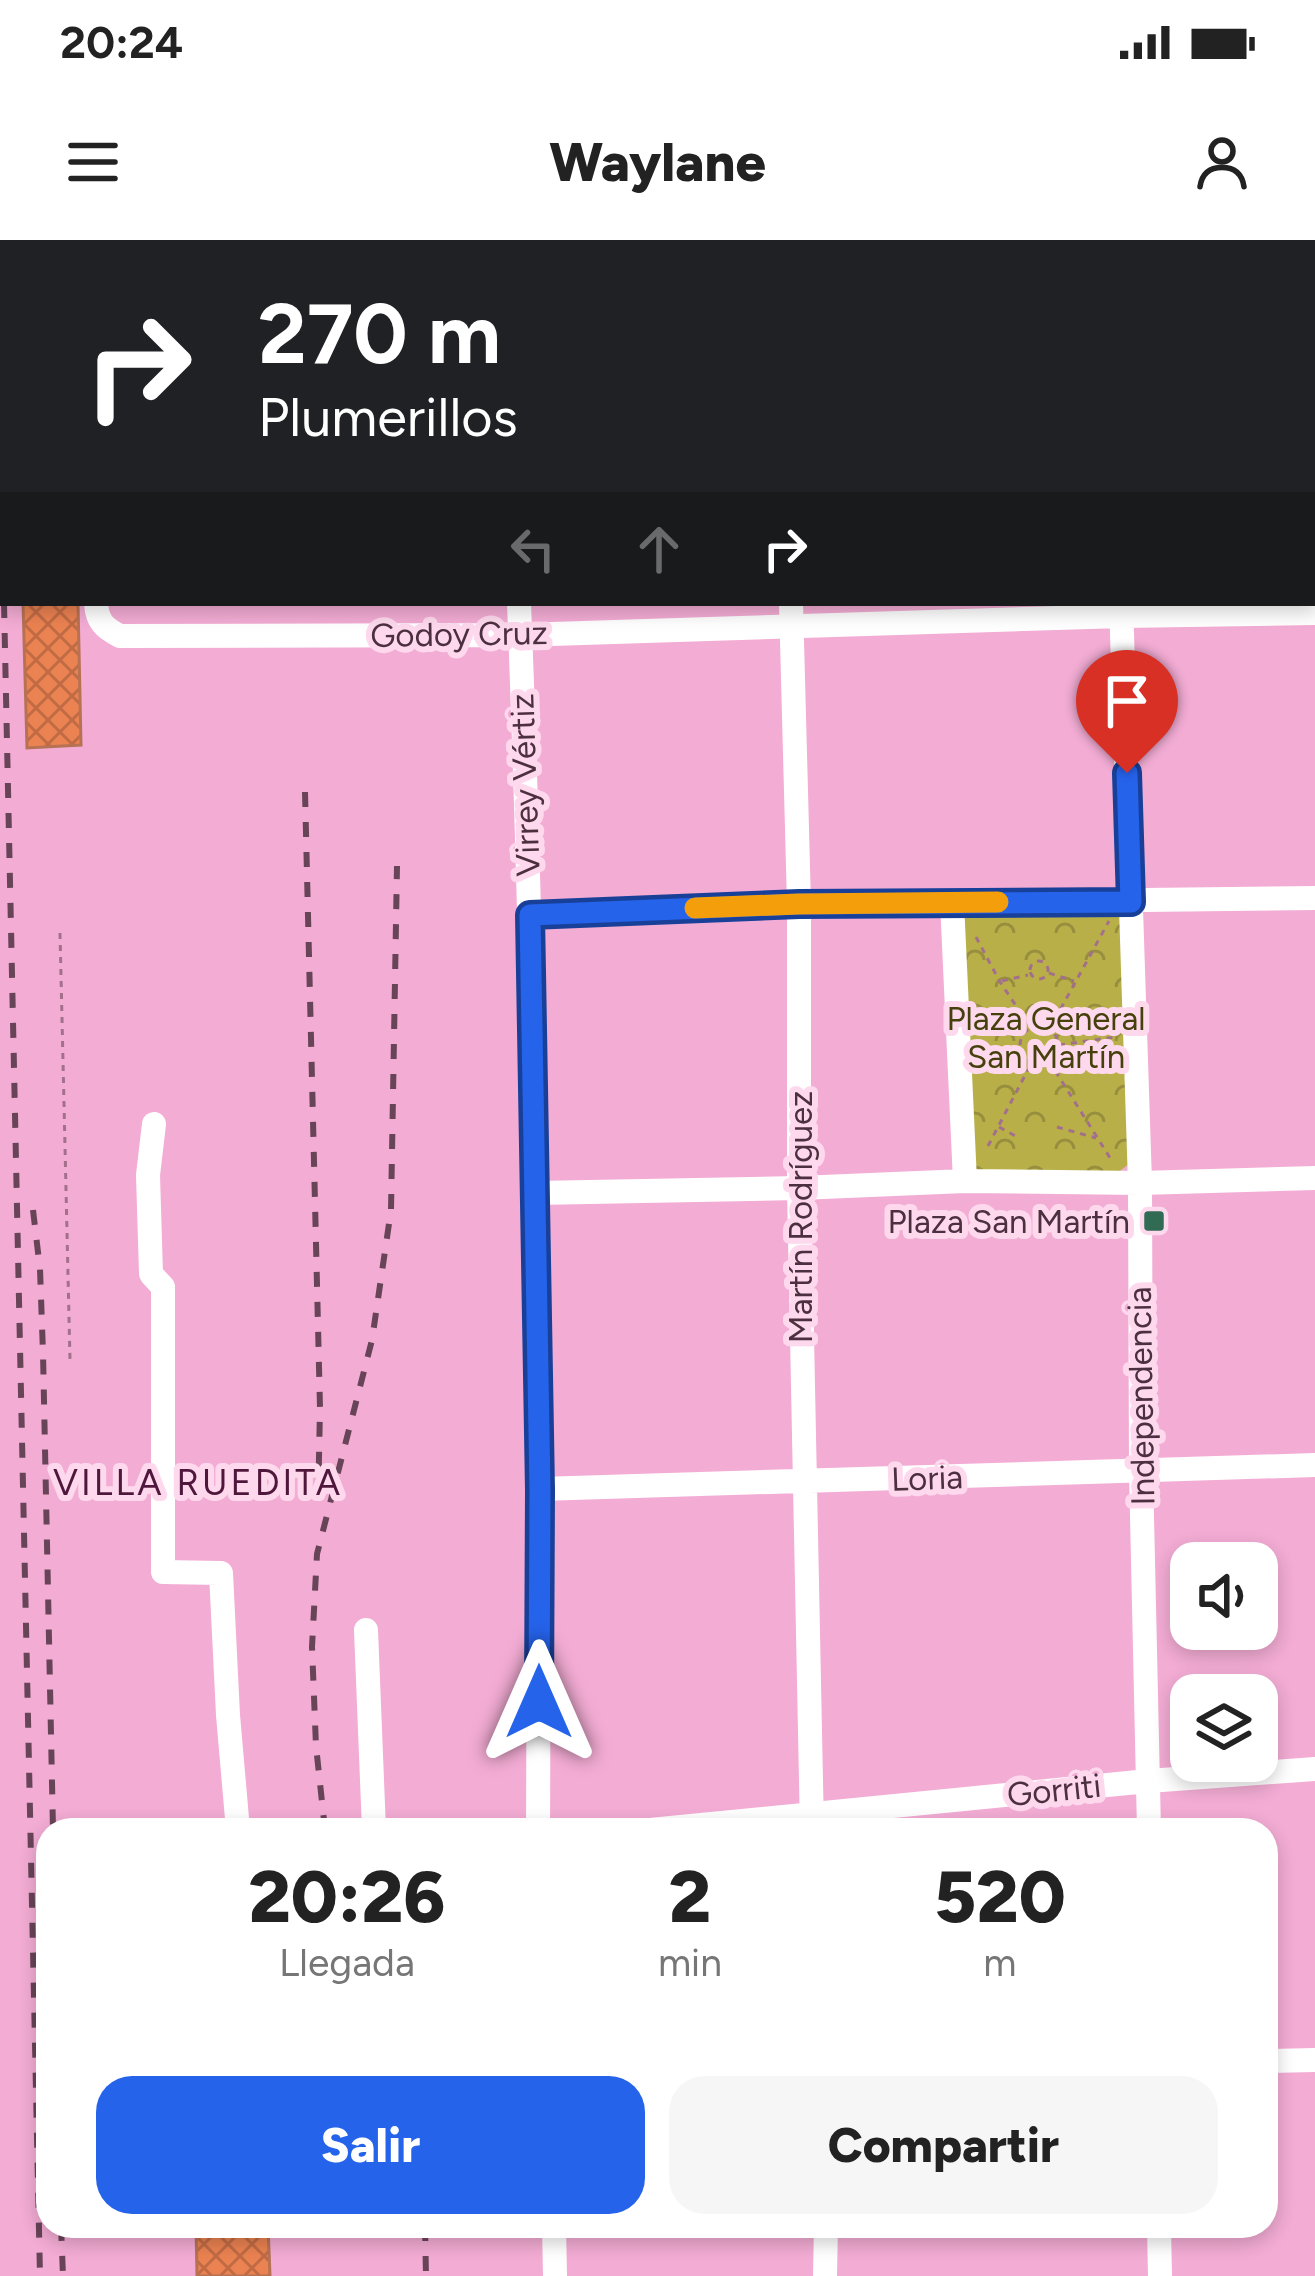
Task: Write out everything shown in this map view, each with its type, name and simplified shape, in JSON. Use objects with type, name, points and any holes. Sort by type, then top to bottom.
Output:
[{"type":"street","name":"Godoy Cruz","points":[[96,606],[107,630],[120,636],[520,635],[791,615],[1122,609],[1315,613]]},
{"type":"street","name":"Virrey Vértiz","points":[[519,606],[540,1490],[538,1818]]},
{"type":"street","name":"Independencia","points":[[1122,609],[1129,1183],[1149,1818]]},
{"type":"street","name":"Martín Rodríguez","points":[[791,615],[811,1818]]},
{"type":"street","points":[[530,915],[799,904],[1123,906],[1315,898]]},
{"type":"street","points":[[952,902],[965,1180]]},
{"type":"street","points":[[154,1124],[148,1175],[151,1274],[163,1288],[163,1571],[221,1573],[237,1818]]},
{"type":"street","points":[[535,1193],[965,1180],[1129,1183],[1315,1178]]},
{"type":"street","name":"Loria","points":[[540,1490],[1315,1466]]},
{"type":"street","points":[[366,1630],[374,1818]]},
{"type":"street","name":"Gorriti","points":[[851,1818],[1148,1781],[1315,1769]]},
{"type":"street","points":[[1278,2061],[1315,2060]]},
{"type":"street","points":[[554,2238],[555,2276]]},
{"type":"street","points":[[825,2276],[826,2238]]},
{"type":"street","points":[[1159,2238],[1160,2276]]},
{"type":"path","points":[[1049,1030],[1123,906]]},
{"type":"path","points":[[61,933],[70,1360]]},
{"type":"path","points":[[974,934],[1031,1028]]},
{"type":"path","points":[[1047,973],[1046,964],[1038,960],[1030,965],[1038,979],[1047,973],[1076,981]]},
{"type":"path","points":[[1000,982],[1031,974]]},
{"type":"path","points":[[1031,1028],[1049,1030],[1057,1051],[1049,1060],[1027,1060],[1020,1049],[1022,1036],[1031,1028]]},
{"type":"path","points":[[1057,1045],[1119,1037]]},
{"type":"path","points":[[972,1050],[1020,1049]]},
{"type":"path","points":[[1049,1060],[1129,1183]]},
{"type":"path","points":[[988,1145],[1032,1063]]},
{"type":"path","points":[[997,1126],[1018,1138]]},
{"type":"path","points":[[1057,1126],[1098,1138]]},
{"type":"green space","name":"Plaza General San Martín","points":[[1120,908],[1129,1164],[1116,1174],[975,1170],[963,909]]},
{"type":"building","points":[[23,606],[78,606],[81,745],[27,748]]},
{"type":"building","points":[[196,2238],[268,2238],[270,2276],[197,2276]]},
{"type":"railway","points":[[4,606],[36,2090]]},
{"type":"railway","points":[[305,792],[320,1408],[318,1506]]},
{"type":"railway","points":[[324,1818],[312,1647],[317,1554],[372,1340],[391,1210],[397,866]]},
{"type":"railway","points":[[33,1210],[43,1353],[53,1818]]},
{"type":"railway","points":[[39,2238],[40,2276]]},
{"type":"railway","points":[[61,2238],[63,2276]]},
{"type":"railway","points":[[425,2238],[426,2276]]},
{"type":"slow traffic","points":[[695,908],[998,902]]},
{"type":"place","name":"Plaza San Martín","points":[[1154,1221]]},
{"type":"district","name":"VILLA RUEDITA","points":[[198,1482]]},
{"type":"route","points":[[539,1702],[530,915],[799,904],[1131,902],[1127,773]]}]
